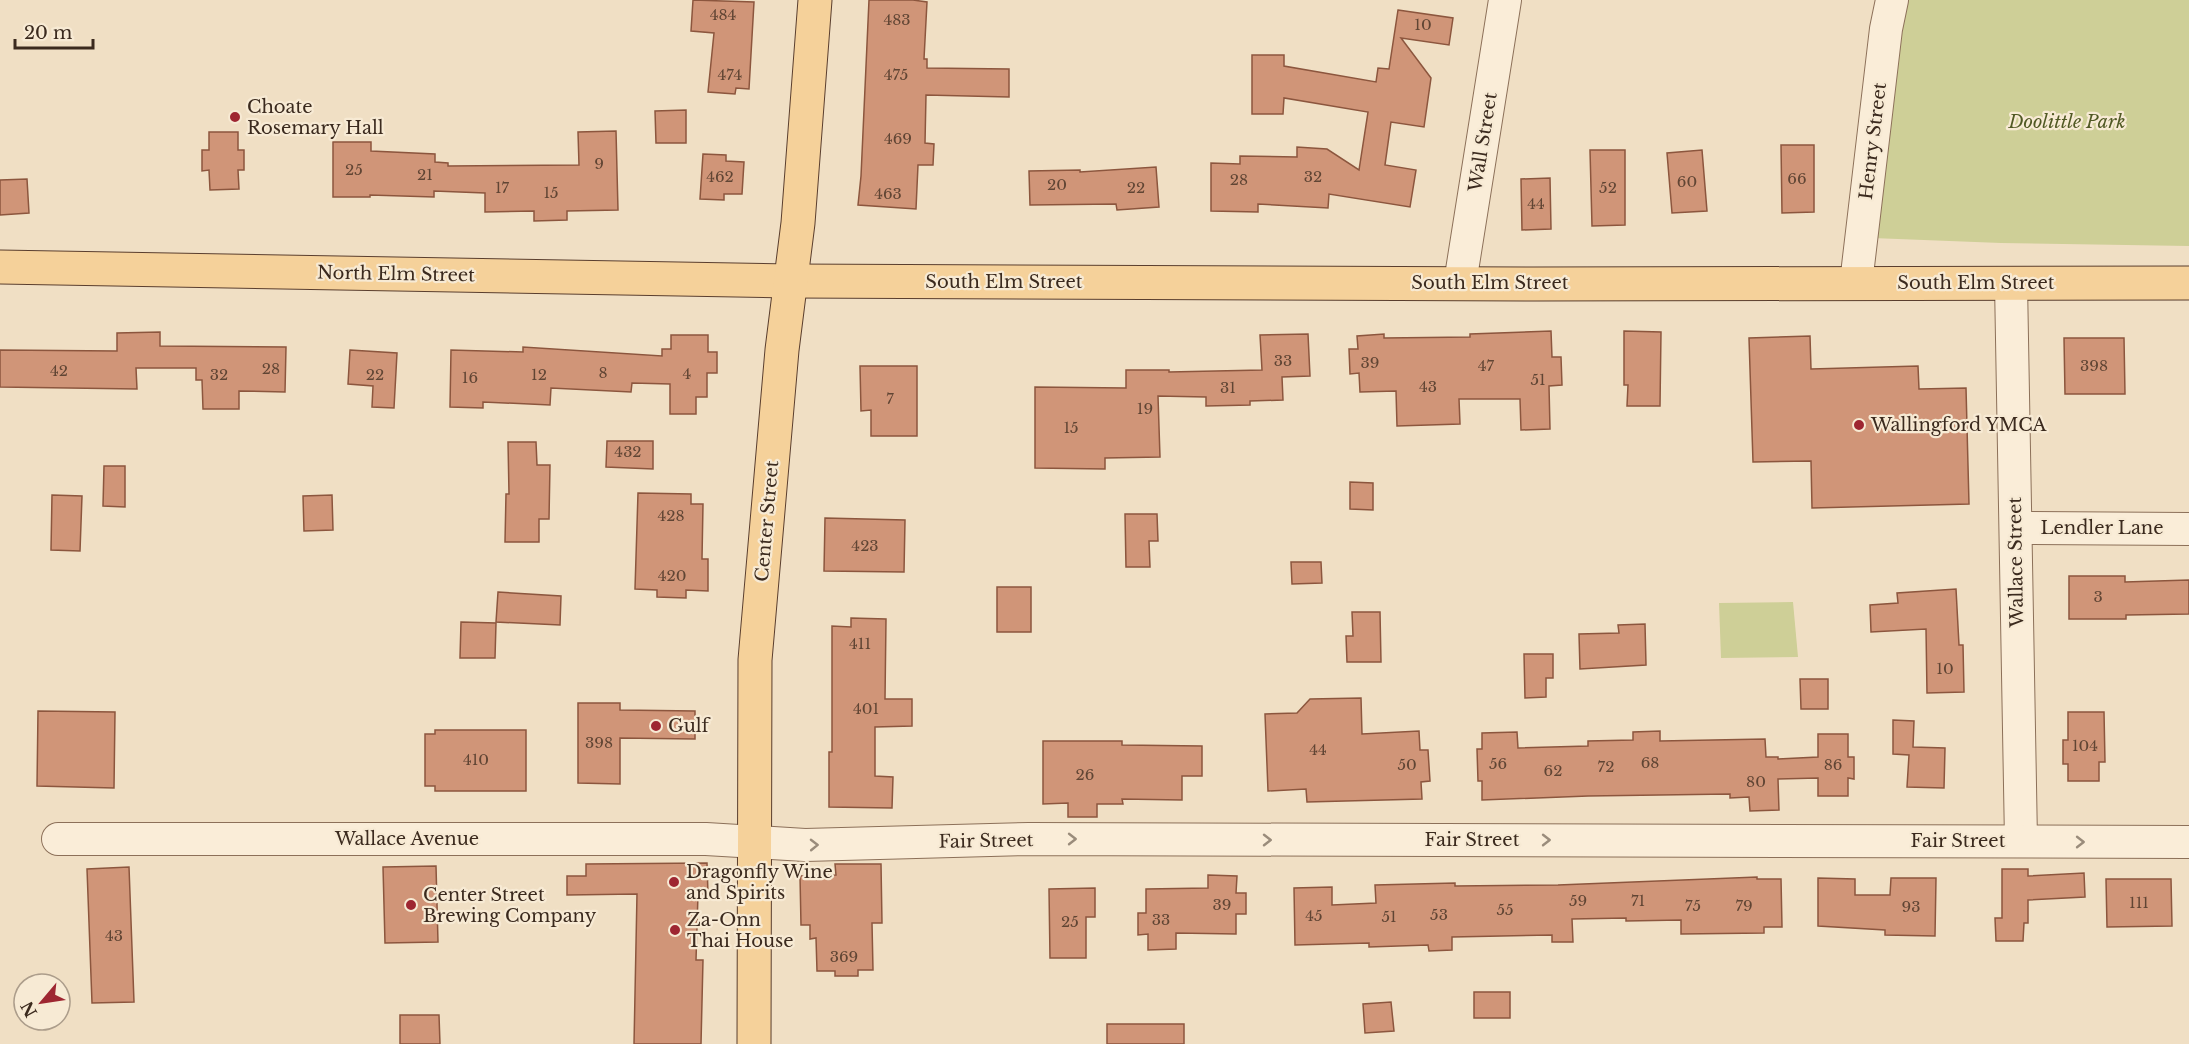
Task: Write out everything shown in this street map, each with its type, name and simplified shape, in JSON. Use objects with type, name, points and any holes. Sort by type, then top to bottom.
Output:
[{"type":"main road","name":"Center Street","points":[[754,1044],[755,660],[782,350],[798,223],[815,0]]},
{"type":"main road","name":"North Elm Street","points":[[0,267],[791,281]]},
{"type":"main road","name":"South Elm Street","points":[[791,281],[2189,283]]},
{"type":"street","name":"Wall Street","points":[[1460,283],[1505,0]]},
{"type":"street","name":"Henry Street","points":[[1856,283],[1886,29],[1892,0]]},
{"type":"street","name":"Wallace Street","points":[[2011,283],[2021,841]]},
{"type":"street","name":"Lendler Lane","points":[[2016,528],[2189,529]]},
{"type":"street","name":"Wallace Avenue","points":[[58,839],[683,839],[755,843]]},
{"type":"street","name":"Fair Street","points":[[755,843],[805,845],[1029,839],[2189,842]]},
{"type":"green space","name":"Doolittle Park","points":[[1907,0],[2189,0],[2189,246],[1872,238]]},
{"type":"green space","points":[[1793,602],[1798,657],[1721,658],[1719,603]]},
{"type":"building","points":[[693,0],[754,2],[749,89],[736,88],[735,94],[708,92],[714,33],[691,31]]},
{"type":"building","points":[[869,0],[927,2],[924,59],[927,59],[927,68],[1009,69],[1009,97],[926,95],[925,143],[934,144],[933,165],[918,165],[916,209],[858,205]]},
{"type":"building","points":[[1398,10],[1453,18],[1449,45],[1401,38],[1431,78],[1424,127],[1391,122],[1385,165],[1416,170],[1410,207],[1329,194],[1328,208],[1258,204],[1258,212],[1211,211],[1211,163],[1240,164],[1240,156],[1297,157],[1297,147],[1327,149],[1359,170],[1368,112],[1284,98],[1283,114],[1252,114],[1252,55],[1284,55],[1284,66],[1376,82],[1378,68],[1389,69]]},
{"type":"building","points":[[686,110],[686,143],[656,143],[655,111]]},
{"type":"building","points":[[616,131],[618,210],[567,211],[567,220],[534,221],[534,211],[485,212],[485,193],[434,191],[434,197],[370,195],[370,197],[333,197],[333,142],[371,142],[371,151],[435,154],[435,162],[448,163],[448,166],[579,165],[578,132]]},
{"type":"building","points":[[209,132],[238,132],[238,150],[244,150],[244,170],[238,170],[239,189],[210,190],[209,170],[202,171],[202,150],[209,150]]},
{"type":"building","points":[[1781,145],[1814,145],[1814,212],[1782,213]]},
{"type":"building","points":[[1590,150],[1625,150],[1625,225],[1592,226]]},
{"type":"building","points":[[1702,150],[1707,211],[1672,213],[1667,153]]},
{"type":"building","points":[[703,154],[726,155],[726,161],[744,162],[742,194],[724,194],[724,200],[700,199]]},
{"type":"building","points":[[1156,167],[1159,207],[1117,210],[1116,204],[1030,205],[1029,171],[1080,170],[1080,172]]},
{"type":"building","points":[[1550,178],[1551,229],[1522,230],[1521,179]]},
{"type":"building","points":[[27,179],[29,213],[0,215],[0,180]]},
{"type":"building","points":[[1551,331],[1552,357],[1561,357],[1562,385],[1549,386],[1550,429],[1521,430],[1520,399],[1459,399],[1460,424],[1397,426],[1396,391],[1360,392],[1359,373],[1350,374],[1349,349],[1358,349],[1357,336],[1384,334],[1384,338],[1470,337],[1470,334]]},
{"type":"building","points":[[1624,331],[1661,332],[1660,406],[1627,406],[1628,385],[1624,385]]},
{"type":"building","points":[[160,332],[160,346],[286,347],[285,392],[239,391],[239,409],[203,409],[202,380],[196,380],[196,368],[136,368],[137,389],[0,387],[0,350],[117,351],[117,333]]},
{"type":"building","points":[[1308,334],[1310,376],[1282,377],[1283,400],[1250,401],[1250,405],[1206,406],[1206,397],[1158,396],[1160,457],[1105,458],[1105,469],[1035,468],[1035,387],[1126,388],[1126,370],[1169,370],[1169,372],[1262,370],[1260,335]]},
{"type":"building","points":[[671,335],[708,335],[708,352],[717,352],[717,373],[707,373],[707,397],[696,397],[696,414],[670,414],[670,384],[632,383],[631,392],[551,388],[550,405],[483,402],[483,408],[450,407],[451,350],[523,352],[523,347],[662,356],[662,349],[671,349]]},
{"type":"building","name":"Wallingford YMCA","points":[[1810,336],[1811,369],[1918,366],[1919,389],[1966,388],[1969,504],[1812,508],[1811,461],[1753,462],[1749,338]]},
{"type":"building","points":[[2064,338],[2124,338],[2125,394],[2065,394]]},
{"type":"building","points":[[350,350],[397,353],[394,408],[372,407],[373,386],[348,384]]},
{"type":"building","points":[[860,366],[917,366],[917,436],[871,436],[871,410],[861,411]]},
{"type":"building","points":[[607,441],[653,441],[653,469],[606,467]]},
{"type":"building","points":[[508,442],[536,442],[537,465],[550,465],[549,519],[539,519],[539,542],[505,542],[506,494],[509,494]]},
{"type":"building","points":[[104,466],[125,466],[125,507],[103,506]]},
{"type":"building","points":[[1350,482],[1373,483],[1373,510],[1350,509]]},
{"type":"building","points":[[638,493],[691,494],[691,504],[703,504],[702,559],[708,559],[708,591],[686,590],[686,598],[657,597],[657,590],[635,589]]},
{"type":"building","points":[[52,495],[82,496],[80,551],[51,550]]},
{"type":"building","points":[[332,495],[333,530],[304,531],[303,496]]},
{"type":"building","points":[[1125,514],[1157,514],[1158,541],[1149,541],[1150,567],[1126,567]]},
{"type":"building","points":[[825,518],[905,520],[904,572],[824,571]]},
{"type":"building","points":[[1291,562],[1321,562],[1322,583],[1292,584]]},
{"type":"building","points":[[2069,576],[2125,576],[2125,582],[2189,580],[2189,614],[2126,615],[2126,619],[2069,619]]},
{"type":"building","points":[[997,587],[1031,587],[1031,632],[997,632]]},
{"type":"building","points":[[1956,589],[1959,645],[1963,645],[1964,692],[1927,693],[1926,629],[1871,632],[1870,605],[1898,603],[1897,593]]},
{"type":"building","points":[[498,592],[561,596],[560,625],[496,622]]},
{"type":"building","points":[[1352,612],[1380,612],[1381,662],[1347,662],[1346,636],[1353,636]]},
{"type":"building","points":[[851,618],[886,619],[885,699],[912,699],[912,726],[875,727],[875,776],[893,777],[892,808],[829,807],[829,752],[832,752],[832,626],[851,627]]},
{"type":"building","points":[[461,622],[496,623],[495,658],[460,658]]},
{"type":"building","points":[[1645,624],[1646,665],[1580,669],[1579,634],[1619,633],[1618,625]]},
{"type":"building","points":[[1524,654],[1553,654],[1553,678],[1546,678],[1546,697],[1525,698]]},
{"type":"building","points":[[1800,679],[1828,679],[1828,709],[1801,709]]},
{"type":"building","points":[[1361,698],[1362,734],[1419,731],[1420,750],[1428,750],[1430,781],[1421,782],[1422,799],[1307,802],[1306,789],[1268,791],[1265,714],[1297,713],[1310,699]]},
{"type":"building","points":[[578,703],[620,703],[620,710],[695,711],[695,739],[620,738],[620,784],[578,783]]},
{"type":"building","points":[[38,711],[115,712],[114,788],[37,786]]},
{"type":"building","points":[[2068,712],[2104,712],[2105,762],[2099,762],[2099,781],[2068,781],[2068,764],[2063,764],[2063,740],[2068,740]]},
{"type":"building","points":[[1893,720],[1914,721],[1913,747],[1945,748],[1944,788],[1907,787],[1909,755],[1893,754]]},
{"type":"building","points":[[435,730],[526,730],[526,791],[435,791],[435,786],[425,786],[425,734],[435,734]]},
{"type":"building","points":[[1660,731],[1660,741],[1765,739],[1766,757],[1778,757],[1778,759],[1818,757],[1818,734],[1848,734],[1848,757],[1854,757],[1854,779],[1848,778],[1848,796],[1818,796],[1818,778],[1778,779],[1779,810],[1750,811],[1749,797],[1730,798],[1730,794],[1482,800],[1482,781],[1478,781],[1477,749],[1482,749],[1482,733],[1517,732],[1518,748],[1588,746],[1588,741],[1633,740],[1633,732]]},
{"type":"building","points":[[1043,741],[1122,741],[1122,745],[1202,746],[1202,776],[1182,776],[1182,800],[1122,799],[1123,804],[1097,804],[1097,817],[1068,817],[1068,803],[1043,804]]},
{"type":"building","points":[[707,863],[708,894],[698,894],[696,960],[703,960],[701,1044],[634,1044],[637,894],[567,895],[567,876],[586,876],[586,864]]},
{"type":"building","points":[[835,864],[881,864],[882,923],[872,923],[873,970],[858,970],[858,976],[835,976],[835,971],[817,971],[816,938],[810,939],[810,925],[801,925],[800,876],[836,875]]},
{"type":"building","name":"Center Street Brewing Company","points":[[436,866],[438,942],[385,943],[383,867]]},
{"type":"building","points":[[129,867],[134,1002],[92,1003],[87,869]]},
{"type":"building","points":[[2002,869],[2028,869],[2028,876],[2084,873],[2085,897],[2028,900],[2028,923],[2024,923],[2023,941],[1996,941],[1995,918],[2002,918]]},
{"type":"building","points":[[1208,875],[1237,876],[1236,893],[1246,893],[1246,914],[1236,914],[1236,934],[1176,933],[1176,949],[1148,950],[1148,934],[1138,935],[1138,913],[1146,913],[1146,889],[1208,888]]},
{"type":"building","points":[[1757,877],[1757,879],[1781,879],[1782,927],[1764,927],[1764,933],[1681,934],[1681,920],[1572,919],[1573,942],[1552,942],[1552,935],[1452,937],[1452,950],[1429,951],[1428,945],[1369,947],[1369,943],[1295,945],[1294,888],[1332,887],[1332,905],[1376,903],[1375,885],[1455,883],[1455,886],[1558,885]]},
{"type":"building","points":[[1818,878],[1855,879],[1855,895],[1890,895],[1891,878],[1936,878],[1935,936],[1885,935],[1885,930],[1818,926]]},
{"type":"building","points":[[2106,879],[2171,879],[2172,926],[2107,927]]},
{"type":"building","points":[[1095,888],[1095,917],[1086,917],[1086,958],[1050,958],[1049,889]]},
{"type":"building","points":[[1474,992],[1510,992],[1510,1018],[1474,1018]]},
{"type":"building","points":[[1391,1002],[1394,1031],[1365,1033],[1363,1004]]},
{"type":"building","points":[[400,1015],[439,1015],[440,1044],[400,1044]]},
{"type":"building","points":[[1107,1024],[1184,1024],[1184,1044],[1107,1044]]},
{"type":"place","name":"Choate Rosemary Hall","points":[[235,117]]},
{"type":"place","name":"Wallingford YMCA","points":[[1859,425]]},
{"type":"place","name":"Gulf","points":[[656,726]]},
{"type":"place","name":"Dragonfly Wine and Spirits","points":[[674,882]]},
{"type":"place","name":"Center Street Brewing Company","points":[[411,905]]},
{"type":"place","name":"Za-Onn Thai House","points":[[675,930]]}]
